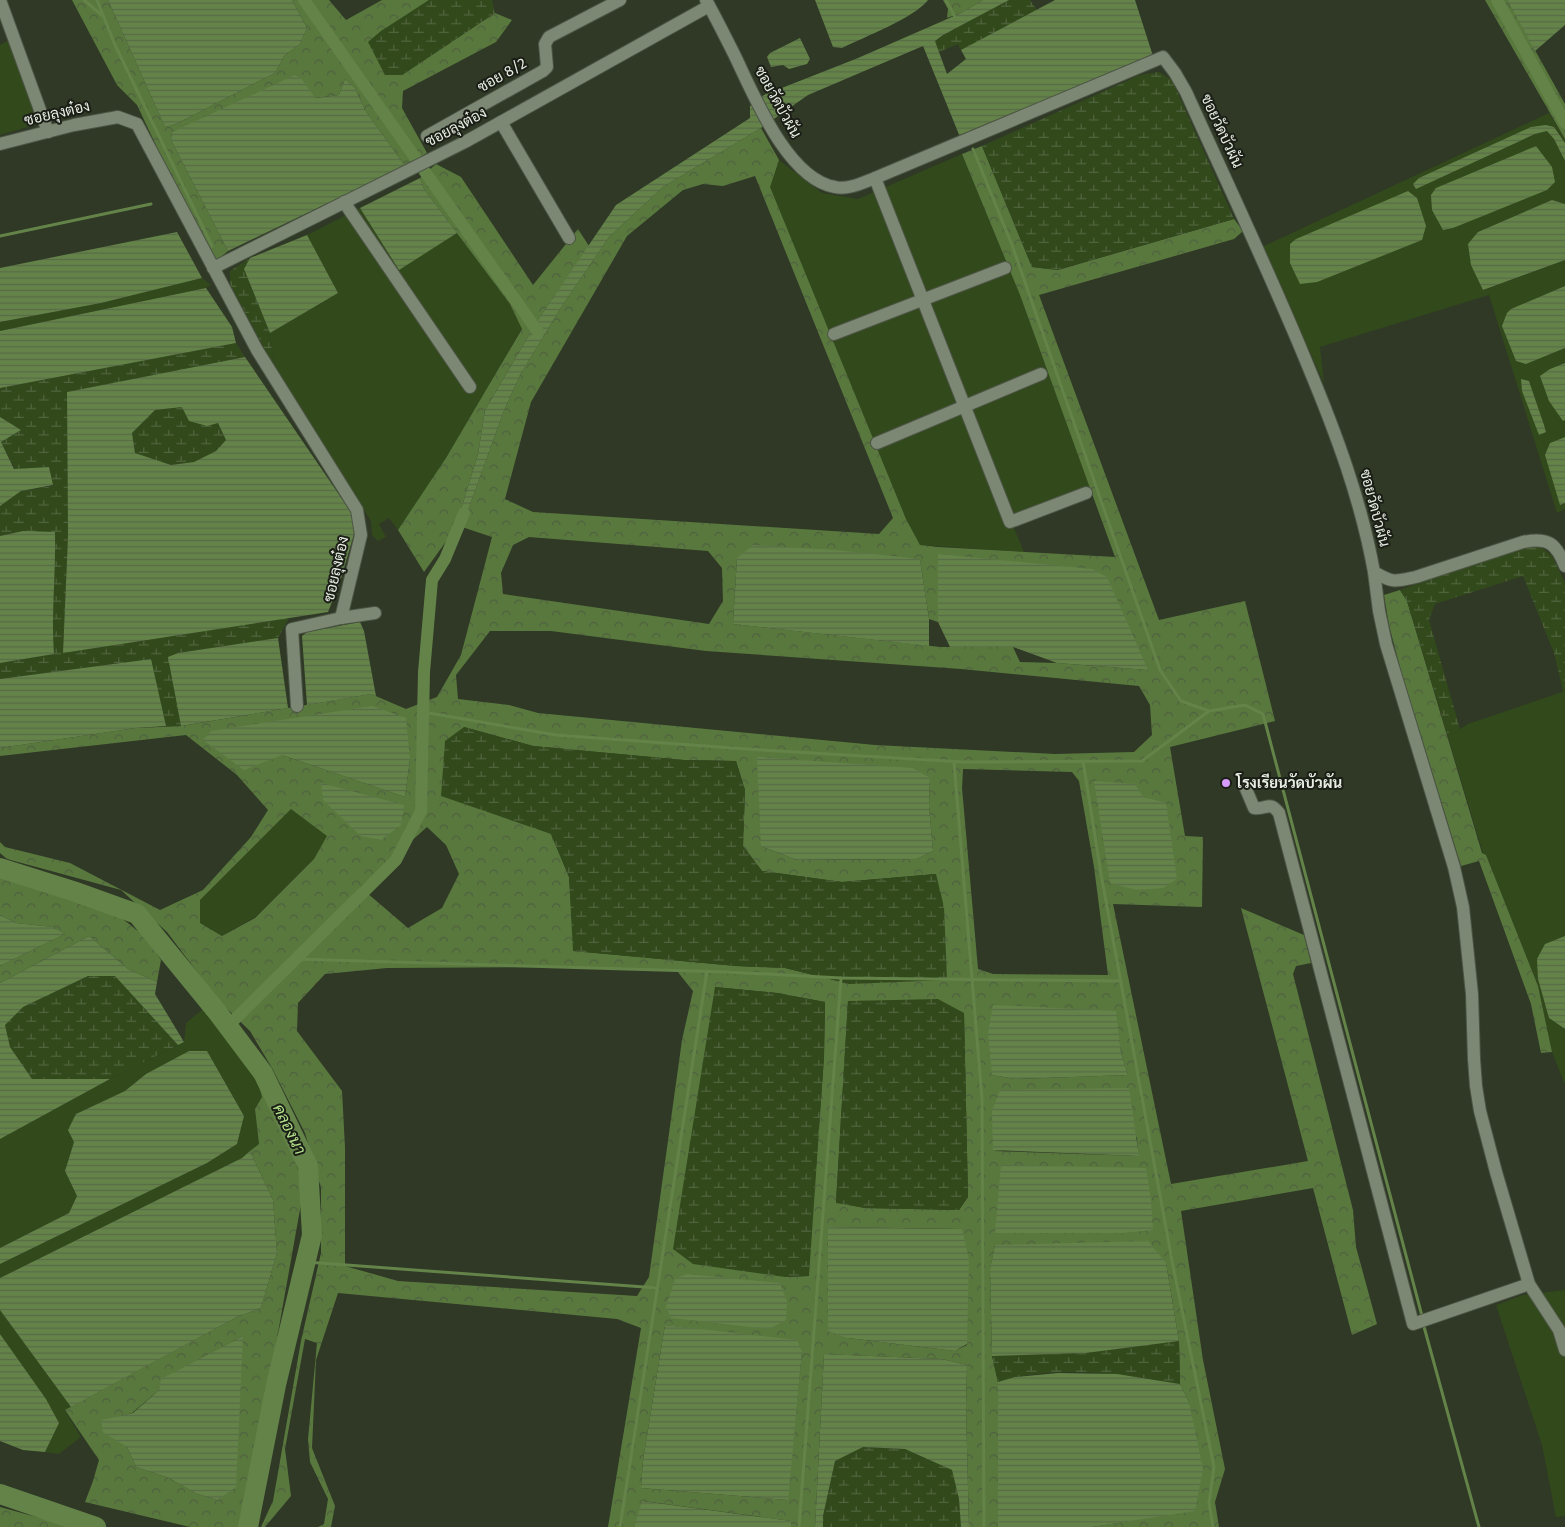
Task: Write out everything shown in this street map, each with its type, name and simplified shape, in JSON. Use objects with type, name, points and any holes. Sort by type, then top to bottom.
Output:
[{"type":"street","points":[[0,0],[48,132]]},
{"type":"street","name":"ซอย 8/2","points":[[427,136],[545,69],[547,65],[544,44],[549,37],[620,0]]},
{"type":"street","name":"ซอยลุงต๋อง","points":[[213,268],[398,176],[501,122],[708,3]]},
{"type":"street","name":"ซอยวัดบัวผัน","points":[[708,3],[776,136],[808,174],[820,182],[835,187],[850,187],[875,178],[1163,58],[1176,73],[1186,92],[1282,301],[1337,437],[1359,502],[1374,572]]},
{"type":"street","name":"ซอยลุงต๋อง","points":[[0,144],[118,117],[137,124],[257,350],[357,510],[361,535],[342,618]]},
{"type":"street","points":[[501,122],[569,238]]},
{"type":"street","points":[[875,178],[1010,522],[1086,493]]},
{"type":"street","points":[[344,202],[470,387]]},
{"type":"street","points":[[834,334],[1005,268]]},
{"type":"street","points":[[877,443],[1041,374]]},
{"type":"street","points":[[1374,572],[1389,581],[1401,580],[1416,577],[1523,542],[1536,540],[1546,541],[1554,546],[1565,566]]},
{"type":"street","points":[[1374,572],[1386,644],[1454,867],[1464,908],[1472,994],[1474,1059],[1480,1110],[1529,1284],[1559,1330],[1565,1350]]},
{"type":"street","name":"ซอยลุงต๋อง","points":[[297,706],[292,629],[375,613]]},
{"type":"street","points":[[1246,789],[1254,808],[1270,805],[1274,806],[1279,813],[1413,1324],[1529,1284]]},
{"type":"green space","points":[[72,0],[108,0],[165,127],[176,124],[275,73],[284,56],[300,44],[307,28],[292,0],[329,0],[346,20],[382,0],[429,0],[418,8],[402,75],[495,13],[512,20],[496,42],[403,91],[402,108],[427,153],[405,166],[365,110],[355,88],[345,79],[339,95],[314,98],[303,80],[172,132],[171,140],[228,251],[216,261],[191,219],[137,105],[117,85]]},
{"type":"green space","points":[[429,0],[492,0],[495,13],[402,75],[385,75],[368,42],[381,31]]},
{"type":"green space","points":[[943,0],[983,0],[961,13],[947,18],[948,9]]},
{"type":"green space","points":[[1009,0],[1030,0],[1037,10],[961,50],[958,44],[939,52],[935,42],[943,35]]},
{"type":"green space","points":[[1485,0],[1507,0],[1565,104],[1565,139]]},
{"type":"green space","points":[[10,40],[39,121],[34,125],[0,135],[0,45]]},
{"type":"green space","points":[[1159,72],[1172,80],[1234,219],[1057,270],[1032,267],[982,146],[1140,75]]},
{"type":"green space","points":[[1549,113],[1565,139],[1565,143],[1554,127],[1546,125],[1416,189],[1535,134],[1548,131],[1565,161],[1565,204],[1552,200],[1478,232],[1484,290],[1565,260],[1565,286],[1511,309],[1509,342],[1516,361],[1526,364],[1565,348],[1565,363],[1550,369],[1563,421],[1565,420],[1565,437],[1550,443],[1561,505],[1565,503],[1565,509],[1557,513],[1489,295],[1320,347],[1324,383],[1262,247]],"holes":[[[1529,381],[1546,431],[1539,435]]]},
{"type":"green space","points":[[761,128],[779,160],[770,187],[906,519],[920,545],[938,547],[1115,557],[1020,295],[962,154],[982,146],[1032,267],[1058,270],[1234,219],[1243,231],[1234,239],[1039,295],[1159,620],[1245,601],[1275,721],[1170,747],[1185,836],[1203,837],[1202,907],[1113,904],[1171,1184],[1308,1161],[1241,908],[1304,935],[1311,963],[1296,966],[1293,974],[1353,1210],[1356,1247],[1377,1324],[1352,1335],[1313,1188],[1181,1211],[1203,1360],[1225,1469],[1215,1502],[1219,1527],[1092,1527],[1195,1510],[1189,1402],[1180,1384],[1179,1341],[1166,1263],[995,1245],[990,1269],[992,1356],[998,1382],[998,1527],[969,1527],[966,1407],[967,1365],[942,1359],[824,1354],[815,1527],[791,1527],[791,1521],[643,1501],[634,1527],[608,1527],[641,1328],[617,1319],[338,1293],[316,1360],[312,1448],[335,1506],[331,1527],[318,1527],[324,1524],[328,1499],[310,1462],[308,1439],[317,1343],[305,1339],[285,1449],[291,1496],[265,1527],[261,1527],[273,1501],[301,1341],[321,1253],[321,1188],[305,1133],[272,1068],[250,1031],[219,1001],[167,932],[121,890],[7,859],[0,853],[0,842],[5,847],[70,863],[160,910],[203,890],[251,837],[268,810],[237,775],[186,735],[0,756],[0,748],[136,728],[182,726],[371,694],[406,709],[437,697],[461,655],[492,537],[462,527],[503,413],[520,375],[562,306],[609,237],[663,187]],"holes":[[[755,176],[893,518],[879,534],[533,512],[505,499],[531,402],[627,236],[683,190],[703,184],[723,186]],[[529,537],[708,551],[722,568],[723,601],[709,624],[503,594],[501,573],[513,545]],[[938,554],[1147,670],[1020,662],[1013,647],[940,647],[733,624],[737,558],[920,559],[929,619],[938,622]],[[490,631],[551,631],[706,651],[961,669],[1139,686],[1150,705],[1152,735],[1134,752],[1055,754],[875,745],[538,713],[509,705],[458,699],[456,675]],[[464,727],[533,746],[684,760],[736,761],[745,790],[743,846],[762,871],[842,882],[936,874],[850,984],[785,968],[736,966],[574,951],[569,877],[551,834]],[[282,755],[410,759],[405,797]],[[963,769],[1072,772],[1079,781],[1094,867],[1108,975],[993,974],[978,969],[962,788]],[[930,778],[929,806],[933,851],[917,859],[797,860],[761,846]],[[291,809],[327,836],[314,859],[255,918],[222,936],[200,923],[200,900]],[[427,827],[446,845],[459,874],[442,908],[408,928],[360,887]],[[542,967],[677,971],[693,991],[682,1040],[649,1277],[637,1296],[398,1281],[345,1266],[345,1147],[342,1091],[297,1031],[298,1003],[325,974],[387,968]],[[715,987],[777,993],[825,1002],[824,1057],[808,1276],[785,1277]],[[848,1001],[964,1013],[968,1197],[959,1210],[865,1208],[836,1202]],[[1115,1011],[1121,1053],[1128,1075],[1015,1079],[992,1075]],[[1137,1137],[1138,1156],[993,1151]],[[828,1227],[962,1229],[967,1345],[955,1351],[848,1338]],[[665,1325],[710,1331],[802,1352],[787,1500],[641,1488],[643,1460]]]},
{"type":"green space","points":[[962,154],[1020,295],[1093,495],[1013,526],[1024,552],[919,545],[906,519],[769,187],[779,160],[822,193],[858,199]]},
{"type":"green space","points":[[436,164],[461,177],[533,285],[578,229],[589,246],[538,320],[485,410],[478,454],[455,529],[424,572],[398,530],[446,458],[522,329],[510,304],[424,189],[420,178]]},
{"type":"green space","points":[[360,208],[399,269],[457,233],[510,304],[522,328],[432,481],[398,530],[389,518],[379,524],[386,537],[378,541],[372,535],[371,521],[274,367],[270,333],[338,293],[307,235]]},
{"type":"green space","points":[[250,258],[244,269],[270,333],[274,367],[230,284],[230,271]]},
{"type":"green space","points":[[202,278],[211,285],[206,288],[0,331],[0,322],[101,303]]},
{"type":"green space","points":[[236,343],[245,357],[67,392],[68,536],[63,653],[289,618],[278,638],[178,653],[169,657],[181,726],[166,726],[150,659],[0,679],[0,663],[54,654],[52,631],[23,531],[0,536],[0,506],[21,491],[53,486],[49,467],[15,469],[1,442],[21,430],[0,417],[0,388]]},
{"type":"green space","points":[[182,407],[218,423],[226,440],[216,451],[194,462],[171,465],[135,453],[132,433],[155,410]]},
{"type":"green space","points":[[1538,544],[1552,556],[1565,583],[1565,691],[1563,691],[1554,653],[1523,576],[1435,604],[1429,620],[1460,729],[1448,737],[1407,601],[1400,590],[1515,549]]},
{"type":"green space","points":[[1400,590],[1407,601],[1482,853],[1486,855],[1538,986],[1552,1052],[1541,1053],[1531,1004],[1479,861],[1461,866],[1401,671],[1389,625],[1384,595]]},
{"type":"green space","points":[[1565,691],[1565,936],[1545,944],[1549,1018],[1565,1029],[1565,1085],[1552,1052],[1538,986],[1486,855],[1483,853],[1448,737],[1468,724]]},
{"type":"green space","points":[[464,727],[533,746],[684,760],[736,761],[745,790],[743,846],[762,871],[842,882],[936,874],[944,907],[947,980],[850,984],[785,968],[736,966],[573,951],[569,877],[551,834],[441,796],[445,741]]},
{"type":"green space","points":[[291,809],[328,836],[314,859],[255,917],[222,936],[200,923],[200,900]]},
{"type":"green space","points":[[0,874],[120,917],[146,937],[161,960],[157,982],[128,969],[89,936],[0,983],[0,966],[65,934],[53,927],[16,923],[0,915]]},
{"type":"green space","points":[[88,976],[115,976],[178,1045],[110,1079],[32,1079],[10,1047],[5,1025],[23,1007]]},
{"type":"green space","points":[[715,987],[777,993],[825,1002],[824,1057],[809,1276],[785,1277],[693,1264],[673,1249]]},
{"type":"green space","points":[[938,999],[964,1013],[968,1197],[959,1210],[865,1208],[836,1203],[848,1001]]},
{"type":"green space","points":[[203,1009],[257,1078],[262,1097],[255,1109],[259,1145],[242,1158],[0,1278],[0,1264],[207,1163],[237,1144],[244,1116],[207,1051],[146,1074],[125,1091],[76,1114],[74,1142],[65,1171],[77,1196],[69,1213],[0,1248],[0,1139],[110,1079],[184,1042],[186,1023]]},
{"type":"green space","points":[[257,1078],[288,1140],[304,1187],[268,1389],[240,1527],[190,1527],[85,1502],[99,1460],[65,1410],[237,1317],[261,1308],[277,1253],[273,1200],[250,1151],[259,1144],[255,1109],[262,1097]],"holes":[[[243,1336],[217,1500],[195,1493],[169,1478],[136,1467],[127,1447],[101,1421],[132,1413],[159,1390],[162,1379]]]},
{"type":"green space","points":[[1565,1290],[1565,1516],[1556,1517],[1542,1445],[1496,1305],[1523,1295]]},
{"type":"green space","points":[[0,1310],[71,1407],[65,1411],[81,1437],[59,1454],[45,1452],[59,1423],[46,1399],[0,1334]]},
{"type":"green space","points":[[1179,1341],[1180,1384],[1089,1372],[1043,1373],[998,1382],[992,1356],[1086,1353]]},
{"type":"green space","points":[[863,1447],[905,1449],[952,1470],[959,1499],[961,1527],[823,1527],[823,1516],[835,1461]]},
{"type":"green space","points":[[0,1507],[73,1527],[0,1527]]},
{"type":"shaded area","points":[[108,0],[292,0],[307,28],[300,44],[284,56],[275,73],[176,124],[165,127]]},
{"type":"shaded area","points":[[815,0],[928,0],[912,14],[842,48],[833,47]]},
{"type":"shaded area","points":[[983,0],[1009,0],[935,41],[947,74],[966,59],[961,50],[1055,0],[1135,0],[1153,56],[960,137],[923,46],[808,95],[761,128],[663,187],[609,237],[562,306],[520,375],[503,413],[462,527],[455,529],[478,454],[485,410],[538,320],[616,205],[750,118],[750,106],[764,95],[858,58],[961,13]]},
{"type":"shaded area","points":[[1507,0],[1565,0],[1565,25],[1535,51]]},
{"type":"shaded area","points":[[800,38],[810,59],[807,64],[789,69],[783,65],[771,67],[767,57],[770,53]]},
{"type":"shaded area","points":[[295,75],[303,80],[315,98],[339,95],[345,79],[355,88],[365,110],[405,166],[228,251],[171,140],[172,132]]},
{"type":"shaded area","points":[[1546,125],[1554,127],[1565,143],[1565,161],[1554,139],[1547,131],[1535,134],[1416,189],[1413,184],[1419,178],[1531,127]]},
{"type":"shaded area","points":[[1536,146],[1552,167],[1555,182],[1547,190],[1453,228],[1443,230],[1432,210],[1431,195],[1436,188]]},
{"type":"shaded area","points":[[420,178],[424,189],[457,233],[399,270],[360,208]]},
{"type":"shaded area","points":[[1408,191],[1417,198],[1426,226],[1422,240],[1317,282],[1300,284],[1290,263],[1290,244],[1296,239]]},
{"type":"shaded area","points":[[1552,200],[1565,204],[1565,260],[1483,290],[1471,265],[1468,244],[1478,232]]},
{"type":"shaded area","points":[[177,232],[202,278],[101,303],[0,322],[0,268]]},
{"type":"shaded area","points":[[307,235],[338,293],[270,333],[244,269],[250,258]]},
{"type":"shaded area","points":[[1565,286],[1565,348],[1526,364],[1516,361],[1502,326],[1507,313],[1511,309]]},
{"type":"shaded area","points":[[206,288],[232,327],[236,343],[0,388],[0,331]]},
{"type":"shaded area","points":[[245,357],[353,515],[354,534],[340,582],[328,612],[63,653],[68,536],[67,392]],"holes":[[[182,407],[189,421],[207,426],[218,423],[226,440],[216,451],[194,462],[171,465],[135,453],[132,433],[155,410]]]},
{"type":"shaded area","points":[[1565,363],[1565,420],[1563,421],[1549,401],[1540,376],[1550,369]]},
{"type":"shaded area","points":[[1521,379],[1529,381],[1544,425],[1546,432],[1539,435],[1522,391]]},
{"type":"shaded area","points":[[0,417],[21,430],[1,442],[14,469],[49,467],[53,485],[21,491],[0,506]]},
{"type":"shaded area","points":[[1565,437],[1565,503],[1560,505],[1545,455],[1550,443]]},
{"type":"shaded area","points":[[23,531],[55,532],[54,654],[0,663],[0,536]]},
{"type":"shaded area","points":[[753,545],[836,550],[920,559],[929,619],[929,646],[733,624],[737,558]]},
{"type":"shaded area","points":[[938,554],[1092,569],[1107,577],[1148,670],[1057,663],[1013,647],[950,647],[938,622]]},
{"type":"shaded area","points":[[360,622],[364,631],[376,696],[371,694],[307,705],[302,636],[307,632]]},
{"type":"shaded area","points":[[278,638],[288,708],[181,726],[168,657],[178,653]]},
{"type":"shaded area","points":[[151,659],[166,726],[136,728],[0,748],[0,679]]},
{"type":"shaded area","points":[[372,706],[406,718],[410,759],[405,797],[282,755],[244,770],[203,740],[211,731]]},
{"type":"shaded area","points":[[757,757],[913,768],[930,778],[929,806],[933,851],[917,859],[797,860],[761,846]]},
{"type":"shaded area","points":[[1094,781],[1135,784],[1143,797],[1166,803],[1177,879],[1163,888],[1137,890],[1110,883]]},
{"type":"shaded area","points":[[321,783],[404,805],[401,825],[381,840],[361,836],[323,800]]},
{"type":"shaded area","points":[[0,915],[16,923],[53,927],[65,934],[0,966]]},
{"type":"shaded area","points":[[89,936],[128,969],[157,982],[155,994],[184,1042],[178,1045],[115,976],[88,976],[23,1007],[5,1025],[10,1047],[32,1079],[110,1079],[0,1139],[0,983]]},
{"type":"shaded area","points":[[1565,936],[1565,1029],[1549,1018],[1538,979],[1537,959],[1545,944]]},
{"type":"shaded area","points":[[993,1005],[1116,1011],[1121,1053],[1128,1075],[1015,1079],[992,1075],[988,1033]]},
{"type":"shaded area","points":[[189,1051],[207,1051],[244,1116],[237,1144],[207,1163],[0,1264],[0,1248],[69,1213],[77,1196],[65,1171],[74,1142],[68,1130],[76,1114],[125,1091],[146,1074]]},
{"type":"shaded area","points":[[1129,1088],[1139,1156],[993,1150],[992,1111],[1000,1090]]},
{"type":"shaded area","points":[[250,1151],[273,1200],[277,1253],[261,1308],[237,1317],[71,1407],[0,1310],[0,1278],[242,1158]]},
{"type":"shaded area","points":[[1001,1165],[1146,1168],[1153,1230],[1122,1233],[995,1233]]},
{"type":"shaded area","points":[[828,1227],[962,1229],[969,1259],[967,1344],[955,1351],[848,1338],[828,1331]]},
{"type":"shaded area","points":[[1148,1241],[1166,1263],[1179,1341],[1086,1353],[992,1356],[990,1269],[995,1245]]},
{"type":"shaded area","points":[[687,1274],[780,1283],[787,1302],[786,1320],[769,1329],[671,1318],[666,1307],[675,1279]]},
{"type":"shaded area","points":[[665,1325],[797,1340],[802,1352],[788,1500],[641,1488],[643,1460]]},
{"type":"shaded area","points":[[0,1334],[46,1399],[59,1423],[45,1452],[23,1450],[0,1441]]},
{"type":"shaded area","points":[[243,1336],[236,1487],[217,1500],[195,1493],[169,1478],[136,1467],[127,1447],[103,1432],[101,1420],[133,1413],[159,1390],[161,1379]]},
{"type":"shaded area","points":[[824,1354],[942,1359],[967,1365],[966,1407],[969,1527],[961,1527],[959,1499],[952,1470],[905,1449],[863,1447],[835,1461],[823,1516],[823,1527],[815,1527]]},
{"type":"shaded area","points":[[1058,1373],[1117,1374],[1180,1384],[1189,1402],[1203,1469],[1195,1511],[1092,1527],[998,1527],[998,1382],[1015,1377]]},
{"type":"shaded area","points":[[642,1501],[791,1521],[791,1527],[634,1527]]},
{"type":"waterway","points":[[84,0],[103,16]]},
{"type":"waterway","points":[[97,0],[115,45],[212,246]]},
{"type":"waterway","points":[[304,0],[538,332]]},
{"type":"waterway","points":[[946,0],[955,17]]},
{"type":"waterway","points":[[1497,0],[1565,123]]},
{"type":"waterway","points":[[973,149],[1012,245],[1160,670],[1181,701],[1209,711]]},
{"type":"waterway","points":[[0,236],[151,204]]},
{"type":"waterway","points":[[228,1026],[396,860],[421,811],[424,672],[432,580],[445,559],[464,513]]},
{"type":"waterway","points":[[423,712],[556,735],[963,762],[1142,761],[1209,711],[1245,705],[1263,714],[1422,1316]]},
{"type":"waterway","points":[[1083,761],[1101,874],[1173,1266],[1214,1467],[1209,1503],[1213,1527]]},
{"type":"waterway","points":[[954,762],[982,1099],[984,1527]]},
{"type":"waterway","name":"คลองนา","points":[[0,868],[137,914],[218,1013],[263,1073],[308,1166],[312,1235],[276,1385],[248,1527]]},
{"type":"waterway","points":[[296,959],[727,972],[841,978],[1121,981]]},
{"type":"waterway","points":[[620,1527],[707,971]]},
{"type":"waterway","points":[[799,1527],[841,978]]},
{"type":"waterway","points":[[306,1262],[658,1288]]},
{"type":"waterway","points":[[1423,1323],[1479,1527]]},
{"type":"waterway","points":[[0,1494],[96,1527]]},
{"type":"place","name":"โรงเรียนวัดบัวผัน","points":[[1226,783]]}]
